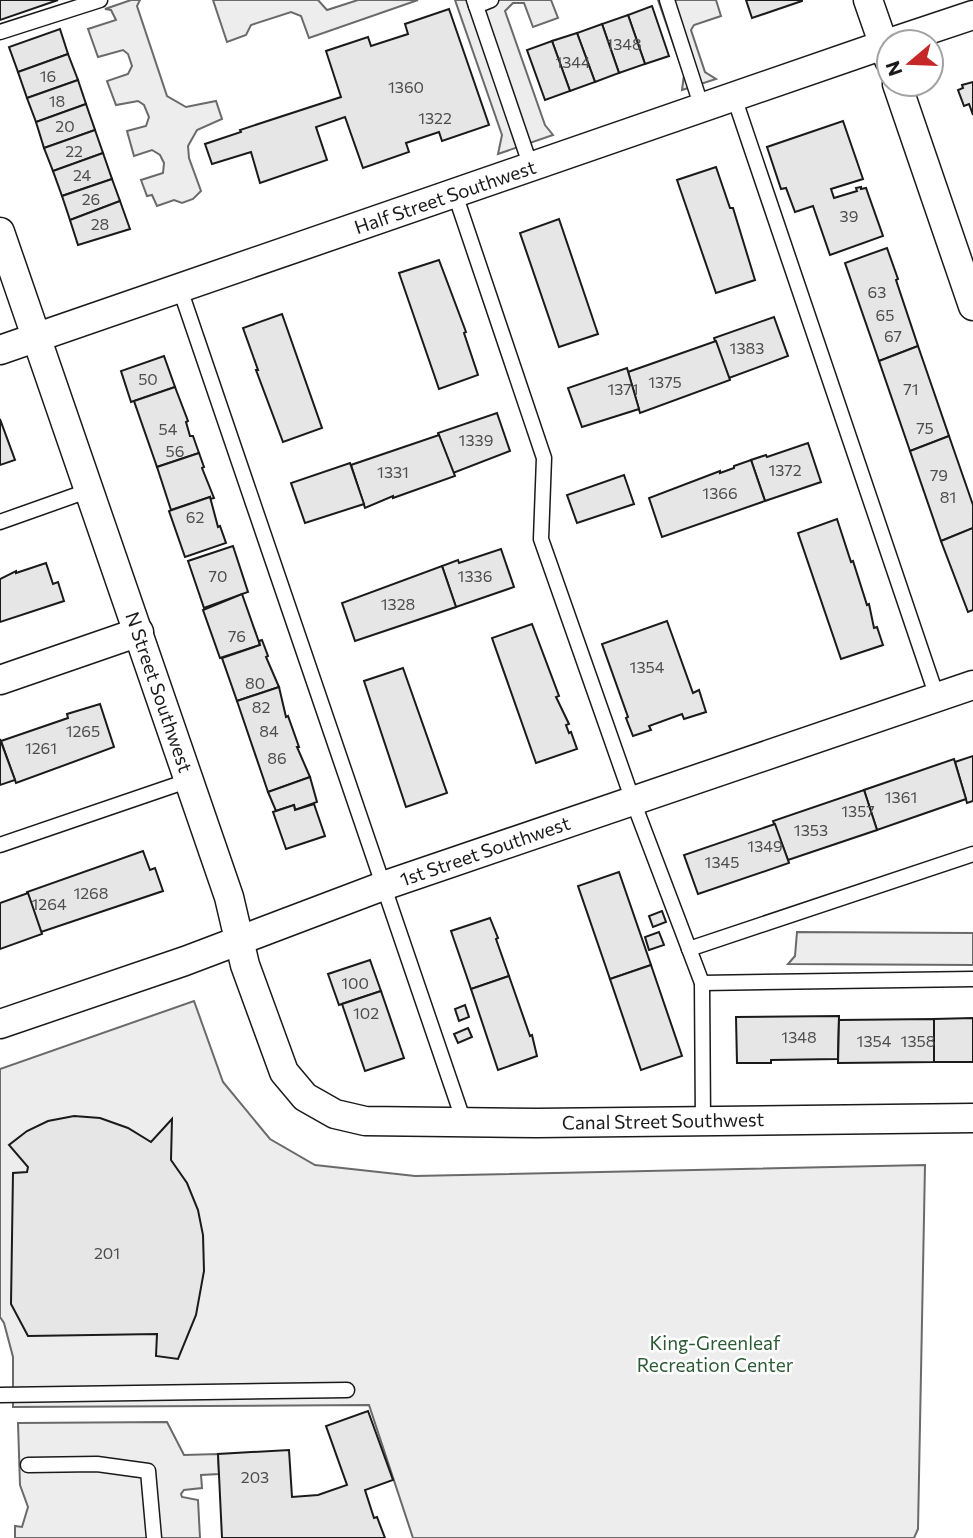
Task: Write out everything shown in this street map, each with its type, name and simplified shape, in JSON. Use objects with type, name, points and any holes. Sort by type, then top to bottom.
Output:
[{"type":"street","points":[[868,0],[880,28]]},
{"type":"street","name":"Half Street Southwest","points":[[940,28],[973,15]]},
{"type":"street","name":"Half Street Southwest","points":[[0,350],[734,97],[875,52]]},
{"type":"street","points":[[902,98],[973,306]]},
{"type":"street","name":"N Street Southwest","points":[[0,232],[190,780],[229,897],[245,965],[284,1072],[305,1097],[335,1114],[354,1119]]},
{"type":"street","points":[[0,680],[139,632]]},
{"type":"street","name":"1st Street Southwest","points":[[0,1024],[185,961],[383,886],[973,685]]},
{"type":"street","name":"Canal Street Southwest","points":[[354,1119],[464,1122],[973,1118]]},
{"type":"lane","points":[[0,32],[100,0]]},
{"type":"lane","points":[[491,0],[475,3],[531,167]]},
{"type":"lane","points":[[667,0],[702,108]]},
{"type":"lane","points":[[734,97],[937,697]]},
{"type":"lane","points":[[455,194],[544,458],[541,539],[633,801],[702,983],[703,1121]]},
{"type":"lane","points":[[180,289],[464,1122]]},
{"type":"lane","points":[[0,522],[90,491]]},
{"type":"lane","points":[[0,845],[190,780]]},
{"type":"lane","points":[[690,949],[973,854]]},
{"type":"lane","points":[[702,983],[973,979]]},
{"type":"lane","points":[[0,1395],[347,1390]]},
{"type":"lane","points":[[28,1465],[97,1464],[148,1471],[154,1538]]},
{"type":"shaded area","points":[[131,0],[140,0],[137,6],[167,96],[186,107],[216,101],[222,119],[197,130],[188,146],[189,158],[201,191],[193,199],[182,203],[174,200],[157,206],[152,195],[147,196],[141,180],[163,173],[164,163],[160,155],[152,150],[134,156],[127,131],[146,126],[149,117],[144,105],[138,101],[116,105],[107,81],[128,74],[132,66],[128,54],[123,50],[98,57],[88,29],[116,20],[111,10],[105,9]]},
{"type":"shaded area","points":[[213,0],[318,0],[327,10],[358,0],[418,0],[309,38],[301,16],[291,12],[251,25],[246,35],[227,42]]},
{"type":"shaded area","points":[[455,0],[551,0],[558,18],[533,27],[524,3],[513,3],[505,11],[545,125],[553,135],[498,154],[502,135]]},
{"type":"shaded area","points":[[658,0],[716,0],[721,16],[694,25],[691,30],[705,72],[716,79],[682,90],[684,75]]},
{"type":"shaded area","points":[[797,932],[973,933],[973,965],[788,964],[795,956]]},
{"type":"shaded area","name":"King-Greenleaf Recreation Center","points":[[194,1001],[223,1082],[270,1139],[315,1165],[415,1176],[925,1165],[918,1529],[914,1538],[413,1538],[369,1405],[13,1407],[13,1357],[0,1317],[0,1069]]},
{"type":"shaded area","points":[[167,1422],[184,1455],[218,1454],[219,1474],[201,1475],[202,1488],[184,1490],[181,1494],[182,1497],[198,1500],[200,1538],[15,1538],[15,1526],[22,1527],[28,1507],[20,1485],[18,1423]]},
{"type":"building","points":[[0,0],[58,0],[0,20]]},
{"type":"building","points":[[746,0],[802,0],[802,1],[752,18]]},
{"type":"building","points":[[652,6],[669,56],[645,64],[628,15]]},
{"type":"building","points":[[449,9],[489,125],[442,141],[439,132],[406,143],[409,152],[363,168],[345,117],[316,127],[327,160],[260,183],[251,152],[212,164],[205,144],[341,97],[326,51],[368,37],[371,46],[408,34],[405,24]]},
{"type":"building","points":[[628,15],[645,64],[619,73],[602,24]]},
{"type":"building","points":[[602,24],[619,73],[595,82],[577,33]]},
{"type":"building","points":[[60,29],[68,54],[18,72],[9,47]]},
{"type":"building","points":[[577,33],[595,82],[570,91],[552,41]]},
{"type":"building","points":[[552,41],[570,91],[545,100],[527,50]]},
{"type":"building","points":[[68,54],[78,80],[27,98],[18,72]]},
{"type":"building","points":[[78,80],[86,104],[36,122],[27,98]]},
{"type":"building","points":[[973,82],[973,115],[969,104],[964,106],[958,90],[963,88],[962,85]]},
{"type":"building","points":[[86,104],[95,130],[44,148],[36,122]]},
{"type":"building","points":[[843,121],[863,179],[831,189],[834,198],[857,191],[856,188],[866,188],[883,236],[830,255],[813,206],[795,212],[786,188],[781,189],[767,147]]},
{"type":"building","points":[[95,130],[103,153],[53,171],[44,148]]},
{"type":"building","points":[[103,153],[112,179],[62,196],[53,171]]},
{"type":"building","points":[[716,167],[730,208],[733,208],[755,280],[716,293],[677,180]]},
{"type":"building","points":[[112,179],[120,201],[70,220],[62,196]]},
{"type":"building","points":[[120,201],[130,229],[78,245],[70,220]]},
{"type":"building","points":[[559,219],[598,334],[559,347],[520,233]]},
{"type":"building","points":[[887,248],[918,346],[879,361],[845,263]]},
{"type":"building","points":[[439,260],[466,332],[464,333],[478,375],[439,389],[399,273]]},
{"type":"building","points":[[282,314],[322,428],[283,442],[243,328]]},
{"type":"building","points":[[774,317],[788,356],[729,378],[714,338]]},
{"type":"building","points":[[716,341],[730,380],[640,413],[628,372]]},
{"type":"building","points":[[918,346],[949,436],[910,451],[879,361]]},
{"type":"building","points":[[164,356],[175,387],[131,402],[121,371]]},
{"type":"building","points":[[627,368],[639,409],[582,427],[568,388]]},
{"type":"building","points":[[175,387],[188,421],[186,422],[190,436],[193,436],[199,453],[157,467],[134,401]]},
{"type":"building","points":[[497,413],[510,451],[453,473],[438,433]]},
{"type":"building","points":[[0,419],[15,460],[0,465]]},
{"type":"building","points":[[439,435],[455,476],[365,508],[351,465]]},
{"type":"building","points":[[949,436],[973,505],[973,528],[941,541],[910,451]]},
{"type":"building","points":[[808,443],[821,482],[765,501],[751,460]]},
{"type":"building","points":[[199,453],[214,498],[171,510],[157,467]]},
{"type":"building","points":[[751,460],[765,501],[662,537],[649,498]]},
{"type":"building","points":[[350,463],[364,504],[305,523],[291,483]]},
{"type":"building","points":[[624,475],[634,504],[577,523],[567,495]]},
{"type":"building","points":[[210,497],[218,527],[220,526],[226,543],[185,557],[169,511]]},
{"type":"building","points":[[837,519],[867,605],[869,604],[874,628],[877,627],[883,645],[841,659],[798,533]]},
{"type":"building","points":[[973,528],[973,610],[968,612],[941,541]]},
{"type":"building","points":[[233,546],[248,592],[204,608],[188,561]]},
{"type":"building","points":[[501,549],[514,587],[456,607],[442,566]]},
{"type":"building","points":[[46,563],[53,584],[58,582],[64,601],[0,622],[0,579],[16,571]]},
{"type":"building","points":[[442,566],[456,607],[355,641],[342,603]]},
{"type":"building","points":[[242,594],[260,645],[220,658],[203,610]]},
{"type":"building","points":[[667,621],[693,693],[699,690],[706,712],[684,719],[682,714],[649,726],[651,730],[633,736],[602,644]]},
{"type":"building","points":[[532,624],[559,696],[556,697],[569,724],[566,725],[577,749],[536,763],[492,638]]},
{"type":"building","points":[[262,640],[279,687],[237,701],[222,658],[260,645],[259,641]]},
{"type":"building","points":[[403,668],[447,793],[406,807],[364,681]]},
{"type":"building","points":[[279,687],[286,717],[288,716],[310,777],[268,792],[237,701]]},
{"type":"building","points":[[100,704],[114,747],[16,783],[1,741],[68,718],[67,714]]},
{"type":"building","points":[[0,739],[15,780],[0,785]]},
{"type":"building","points":[[973,756],[973,801],[967,803],[955,762]]},
{"type":"building","points":[[954,759],[966,799],[877,830],[864,790]]},
{"type":"building","points":[[310,777],[317,802],[295,810],[294,805],[276,811],[268,792]]},
{"type":"building","points":[[864,790],[877,830],[788,860],[773,821]]},
{"type":"building","points":[[314,804],[325,836],[286,849],[273,812],[294,805],[295,810]]},
{"type":"building","points":[[775,824],[789,863],[698,894],[684,855]]},
{"type":"building","points":[[143,851],[150,870],[155,868],[163,891],[41,932],[27,892]]},
{"type":"building","points":[[619,872],[651,965],[610,979],[578,886]]},
{"type":"building","points":[[28,893],[42,934],[0,949],[0,903]]},
{"type":"building","points":[[662,911],[666,922],[653,927],[649,916]]},
{"type":"building","points":[[490,918],[509,976],[471,989],[451,931]]},
{"type":"building","points":[[659,932],[664,945],[649,950],[645,937]]},
{"type":"building","points":[[370,960],[381,991],[339,1005],[328,974]]},
{"type":"building","points":[[651,965],[682,1056],[641,1070],[610,979]]},
{"type":"building","points":[[509,976],[530,1036],[532,1035],[537,1056],[498,1070],[471,989]]},
{"type":"building","points":[[381,991],[404,1058],[365,1071],[342,1004]]},
{"type":"building","points":[[465,1005],[469,1017],[459,1021],[455,1009]]},
{"type":"building","points":[[839,1016],[838,1059],[737,1063],[736,1017]]},
{"type":"building","points":[[973,1018],[973,1062],[934,1062],[934,1019]]},
{"type":"building","points":[[934,1019],[934,1062],[838,1063],[839,1020]]},
{"type":"building","points":[[468,1028],[472,1037],[458,1043],[454,1034]]},
{"type":"building","points":[[74,1116],[100,1118],[128,1128],[151,1142],[172,1119],[171,1160],[187,1183],[198,1210],[203,1235],[204,1271],[196,1315],[178,1359],[156,1356],[157,1334],[28,1336],[11,1304],[13,1173],[27,1172],[28,1167],[9,1145],[27,1131],[48,1121]]},
{"type":"building","points":[[368,1411],[393,1480],[365,1490],[374,1518],[377,1517],[385,1538],[222,1538],[218,1454],[289,1450],[292,1497],[318,1495],[347,1485],[326,1426]]}]
